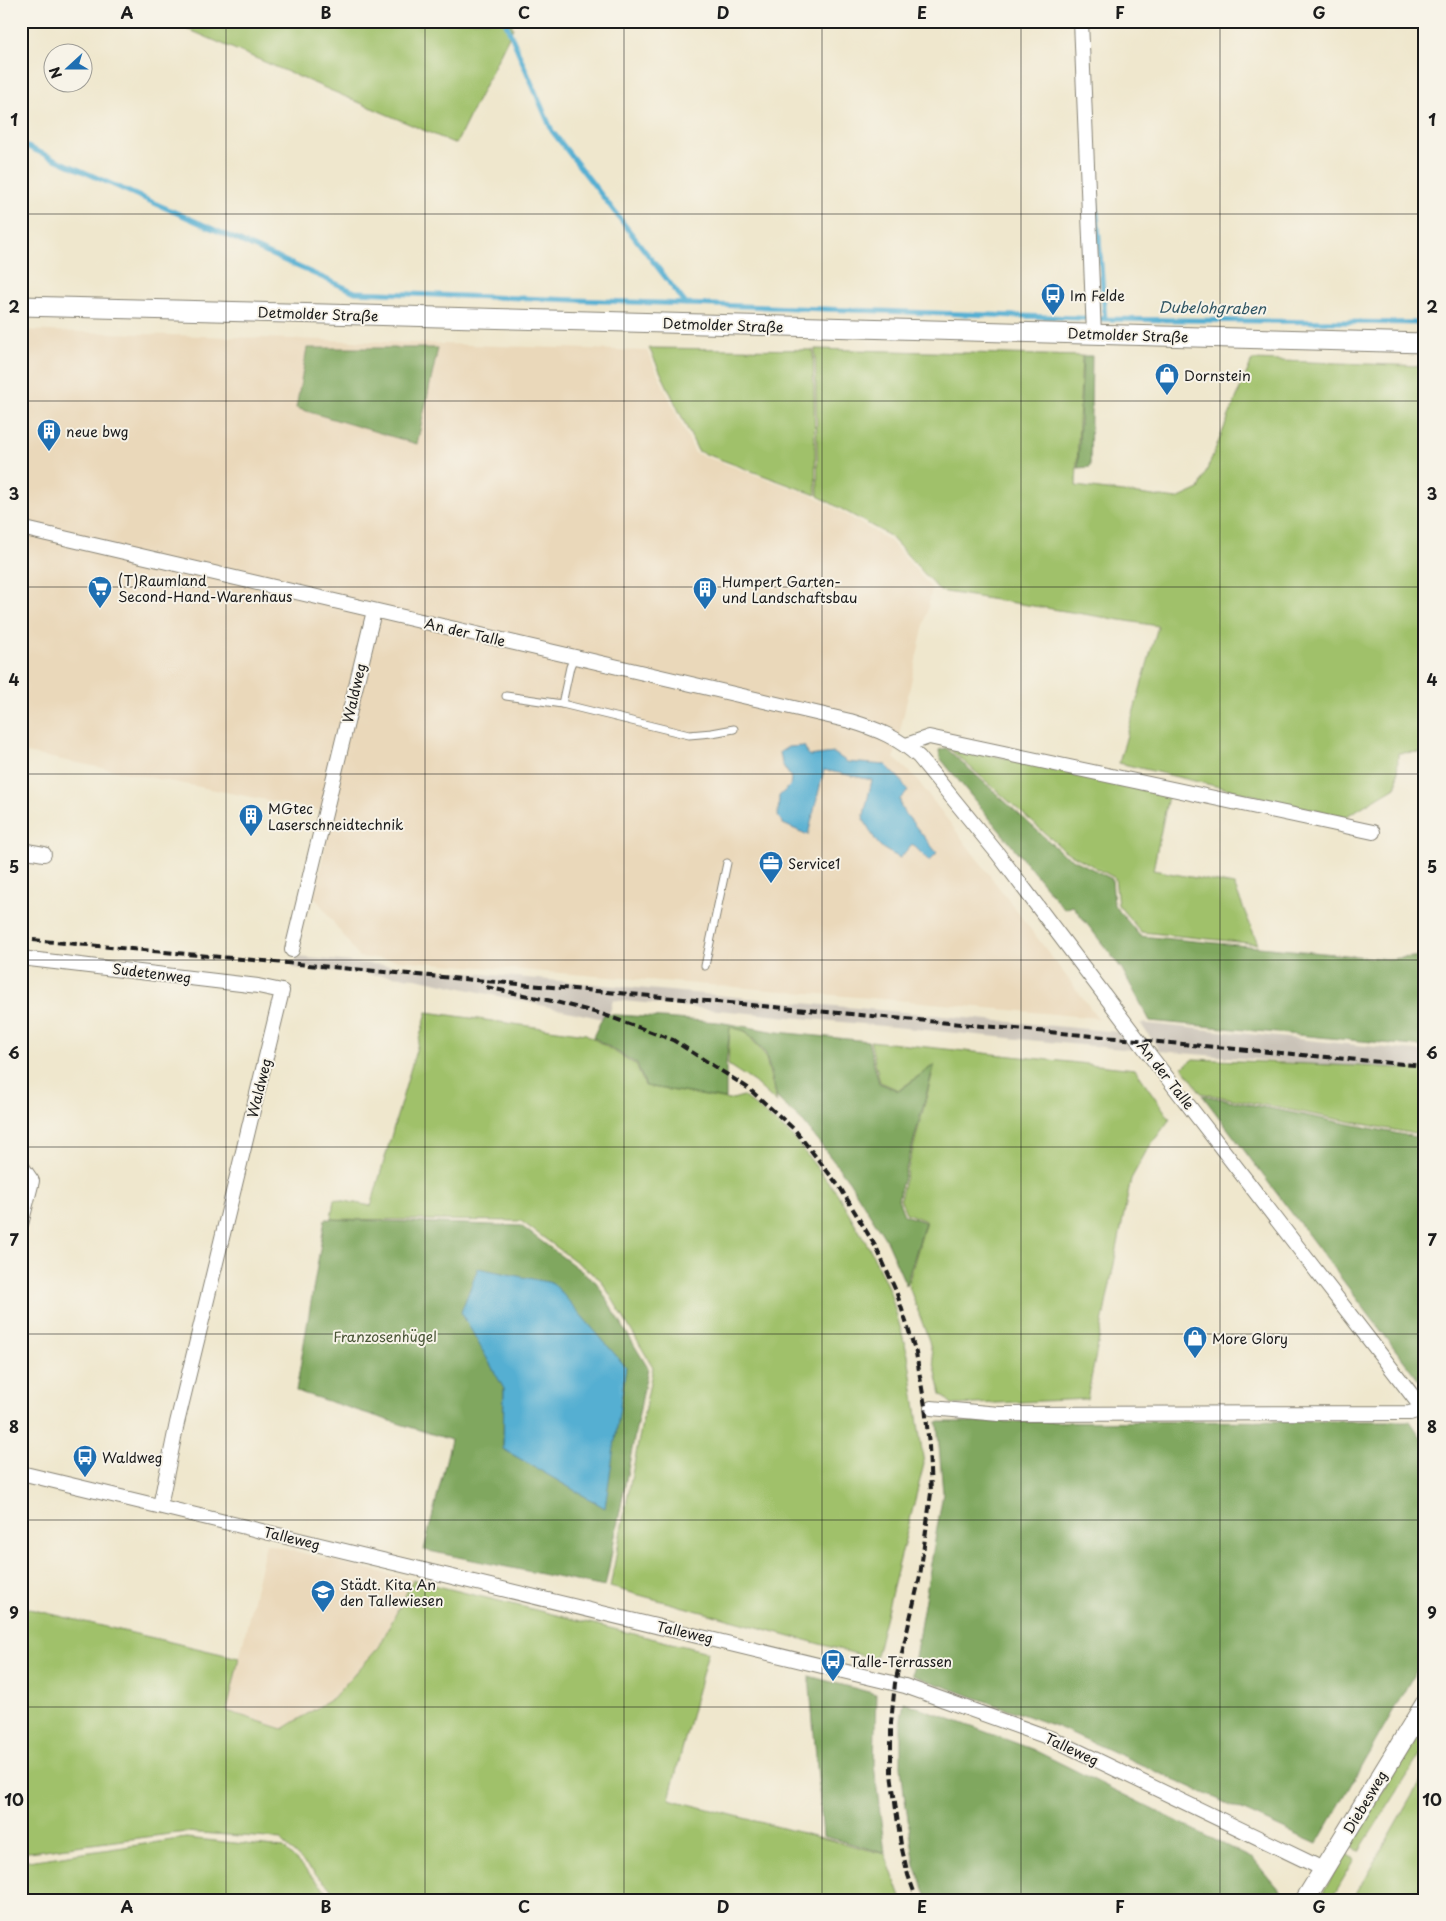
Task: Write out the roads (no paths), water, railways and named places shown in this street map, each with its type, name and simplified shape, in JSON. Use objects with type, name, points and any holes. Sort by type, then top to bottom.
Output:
[{"type":"street","points":[[1081,21],[1094,334]]},
{"type":"street","name":"Detmolder Straße","points":[[21,306],[1425,343]]},
{"type":"street","name":"An der Talle","points":[[21,528],[850,721],[872,728],[906,745],[919,756],[998,854],[1152,1058],[1423,1410],[1410,1413],[999,1414],[931,1408]]},
{"type":"street","name":"Waldweg","points":[[292,950],[374,611]]},
{"type":"street","points":[[906,745],[929,737],[1373,832]]},
{"type":"street","points":[[21,850],[44,854]]},
{"type":"street","name":"Sudetenweg","points":[[21,958],[258,986],[282,991]]},
{"type":"street","name":"Waldweg","points":[[160,1506],[177,1423],[282,991]]},
{"type":"street","points":[[21,1224],[32,1181],[23,1168]]},
{"type":"street","name":"Talleweg","points":[[21,1473],[905,1686],[1052,1739],[1323,1869]]},
{"type":"street","name":"Diebesweg","points":[[1306,1900],[1323,1869],[1425,1704]]},
{"type":"lane","points":[[562,704],[574,656]]},
{"type":"lane","points":[[506,696],[562,704],[689,734],[712,733],[734,729]]},
{"type":"lane","points":[[705,966],[727,863]]},
{"type":"water","points":[[804,746],[809,756],[834,753],[847,762],[886,765],[900,779],[908,791],[900,799],[901,808],[937,853],[929,861],[912,844],[900,858],[884,849],[878,844],[863,819],[872,780],[824,770],[808,835],[783,824],[778,816],[779,796],[790,786],[791,778],[782,764],[780,752],[788,747]]},
{"type":"water","points":[[478,1268],[553,1283],[626,1367],[605,1508],[503,1449],[504,1389],[461,1312]]},
{"type":"waterway","name":"Dubelohgraben","points":[[505,21],[552,131],[686,304],[1105,319],[1425,323]]},
{"type":"waterway","points":[[21,144],[355,292],[686,304]]},
{"type":"waterway","points":[[1096,198],[1105,319]]},
{"type":"railway","points":[[21,939],[1425,1066]]},
{"type":"railway","points":[[486,987],[602,1014],[673,1040],[748,1088],[795,1130],[841,1189],[877,1249],[896,1291],[916,1353],[925,1406],[929,1446],[931,1493],[920,1576],[895,1683],[891,1723],[891,1774],[901,1845],[908,1875],[917,1900]]},
{"type":"place","name":"Im Felde","points":[[1053,316]]},
{"type":"place","name":"Dornstein","points":[[1167,396]]},
{"type":"place","name":"neue bwg","points":[[49,452]]},
{"type":"place","name":"(T)Raumland Second-Hand-Warenhaus","points":[[100,609]]},
{"type":"place","name":"Humpert Garten- und Landschaftsbau","points":[[705,610]]},
{"type":"place","name":"MGtec Laserschneidtechnik","points":[[251,837]]},
{"type":"place","name":"Service1","points":[[771,884]]},
{"type":"place","name":"More Glory","points":[[1195,1359]]},
{"type":"place","name":"Waldweg","points":[[85,1478]]},
{"type":"place","name":"Städt. Kita An den Tallewiesen","points":[[323,1613]]},
{"type":"place","name":"Talle-Terrassen","points":[[833,1682]]},
{"type":"park label","name":"Franzosenhügel","points":[[385,1336]]}]
